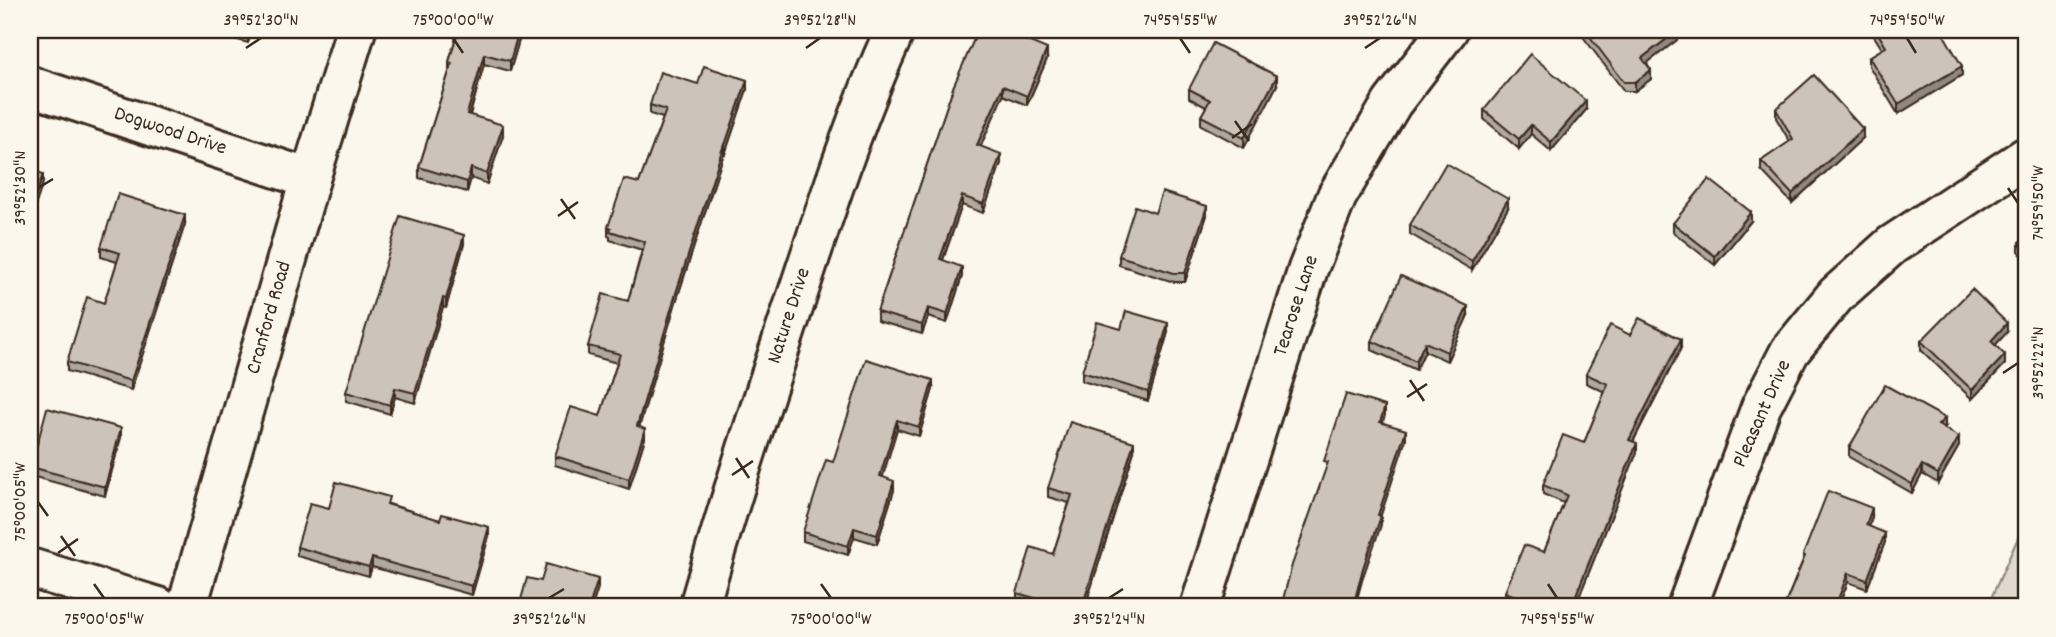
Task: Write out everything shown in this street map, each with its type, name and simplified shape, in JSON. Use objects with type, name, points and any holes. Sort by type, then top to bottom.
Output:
[{"type":"street","name":"Cranford Road","points":[[187,607],[310,179],[356,30]]},
{"type":"street","name":"Nature Drive","points":[[699,607],[725,517],[838,169],[895,30]]},
{"type":"street","name":"Tearose Lane","points":[[1200,607],[1308,269],[1337,196],[1392,103],[1448,30]]},
{"type":"street","name":"Dogwood Drive","points":[[30,86],[310,179]]},
{"type":"street","name":"Pleasant Drive","points":[[1687,607],[1761,407],[1790,351],[1836,295],[1892,245],[2026,157]]},
{"type":"street","points":[[30,568],[158,607]]},
{"type":"shaded area","points":[[2026,520],[2026,607],[1987,607]]},
{"type":"building","points":[[458,30],[519,30],[510,61],[484,54],[467,114],[503,125],[487,174],[471,168],[467,182],[419,167],[452,63],[449,62]]},
{"type":"building","points":[[978,30],[1001,30],[1047,49],[1027,96],[1003,86],[977,145],[1001,154],[983,204],[962,196],[940,259],[962,267],[947,314],[928,308],[922,325],[877,312],[954,85]]},
{"type":"building","points":[[1585,30],[1677,31],[1642,58],[1651,70],[1635,82],[1624,82]]},
{"type":"building","points":[[1876,30],[1941,30],[1962,66],[1898,104],[1869,57],[1886,47]]},
{"type":"building","points":[[1213,43],[1277,76],[1244,138],[1201,116],[1210,100],[1189,89]]},
{"type":"building","points":[[1530,54],[1586,101],[1551,142],[1531,125],[1519,139],[1484,110]]},
{"type":"building","points":[[704,66],[747,80],[675,296],[637,426],[645,429],[629,479],[555,456],[571,407],[600,416],[620,354],[588,346],[603,294],[628,301],[645,242],[610,231],[611,228],[608,227],[624,179],[639,183],[666,110],[650,105],[660,72],[698,84]]},
{"type":"building","points":[[1814,75],[1863,129],[1792,194],[1761,161],[1793,139],[1776,109]]},
{"type":"building","points":[[1446,163],[1508,199],[1472,261],[1410,225]]},
{"type":"building","points":[[30,169],[43,174],[30,212]]},
{"type":"building","points":[[1709,179],[1751,212],[1715,256],[1673,223]]},
{"type":"building","points":[[1162,192],[1207,206],[1185,273],[1174,273],[1119,256],[1135,206],[1155,213]]},
{"type":"building","points":[[118,194],[185,215],[131,381],[67,362],[87,297],[104,303],[120,253],[101,247]]},
{"type":"building","points":[[400,216],[464,235],[415,393],[395,388],[390,405],[346,392]]},
{"type":"building","points":[[2026,238],[2026,256],[2019,242]]},
{"type":"building","points":[[1401,276],[1468,306],[1447,352],[1425,342],[1416,361],[1372,341]]},
{"type":"building","points":[[1972,289],[2007,323],[1991,341],[2005,355],[1972,390],[1921,341]]},
{"type":"building","points":[[1126,311],[1168,323],[1148,392],[1082,372],[1097,322],[1121,329]]},
{"type":"building","points":[[1639,318],[1681,339],[1629,440],[1637,443],[1571,607],[1523,607],[1526,600],[1505,592],[1524,545],[1544,552],[1567,495],[1543,485],[1563,435],[1584,443],[1608,384],[1586,374],[1610,325],[1630,335]]},
{"type":"building","points":[[866,359],[933,380],[919,427],[897,420],[880,476],[894,481],[877,535],[854,528],[848,546],[803,532],[826,460],[833,462]]},
{"type":"building","points":[[1885,385],[1945,418],[1938,425],[1959,437],[1938,474],[1922,465],[1912,484],[1849,448]]},
{"type":"building","points":[[1346,394],[1385,406],[1380,422],[1406,430],[1378,515],[1381,516],[1353,607],[1281,607],[1292,565],[1328,462],[1324,461]]},
{"type":"building","points":[[47,408],[121,428],[105,487],[31,467]]},
{"type":"building","points":[[1070,422],[1134,442],[1082,607],[1066,607],[1017,593],[1031,547],[1053,554],[1072,495],[1048,488]]},
{"type":"building","points":[[336,482],[389,497],[387,504],[440,520],[442,514],[489,527],[472,586],[372,558],[369,567],[297,547],[310,503],[329,508]]},
{"type":"building","points":[[1828,491],[1872,508],[1866,525],[1885,533],[1867,580],[1848,573],[1835,607],[1784,607],[1805,556],[1803,555]]},
{"type":"building","points":[[546,564],[598,579],[589,607],[519,607],[527,578],[541,581]]}]
